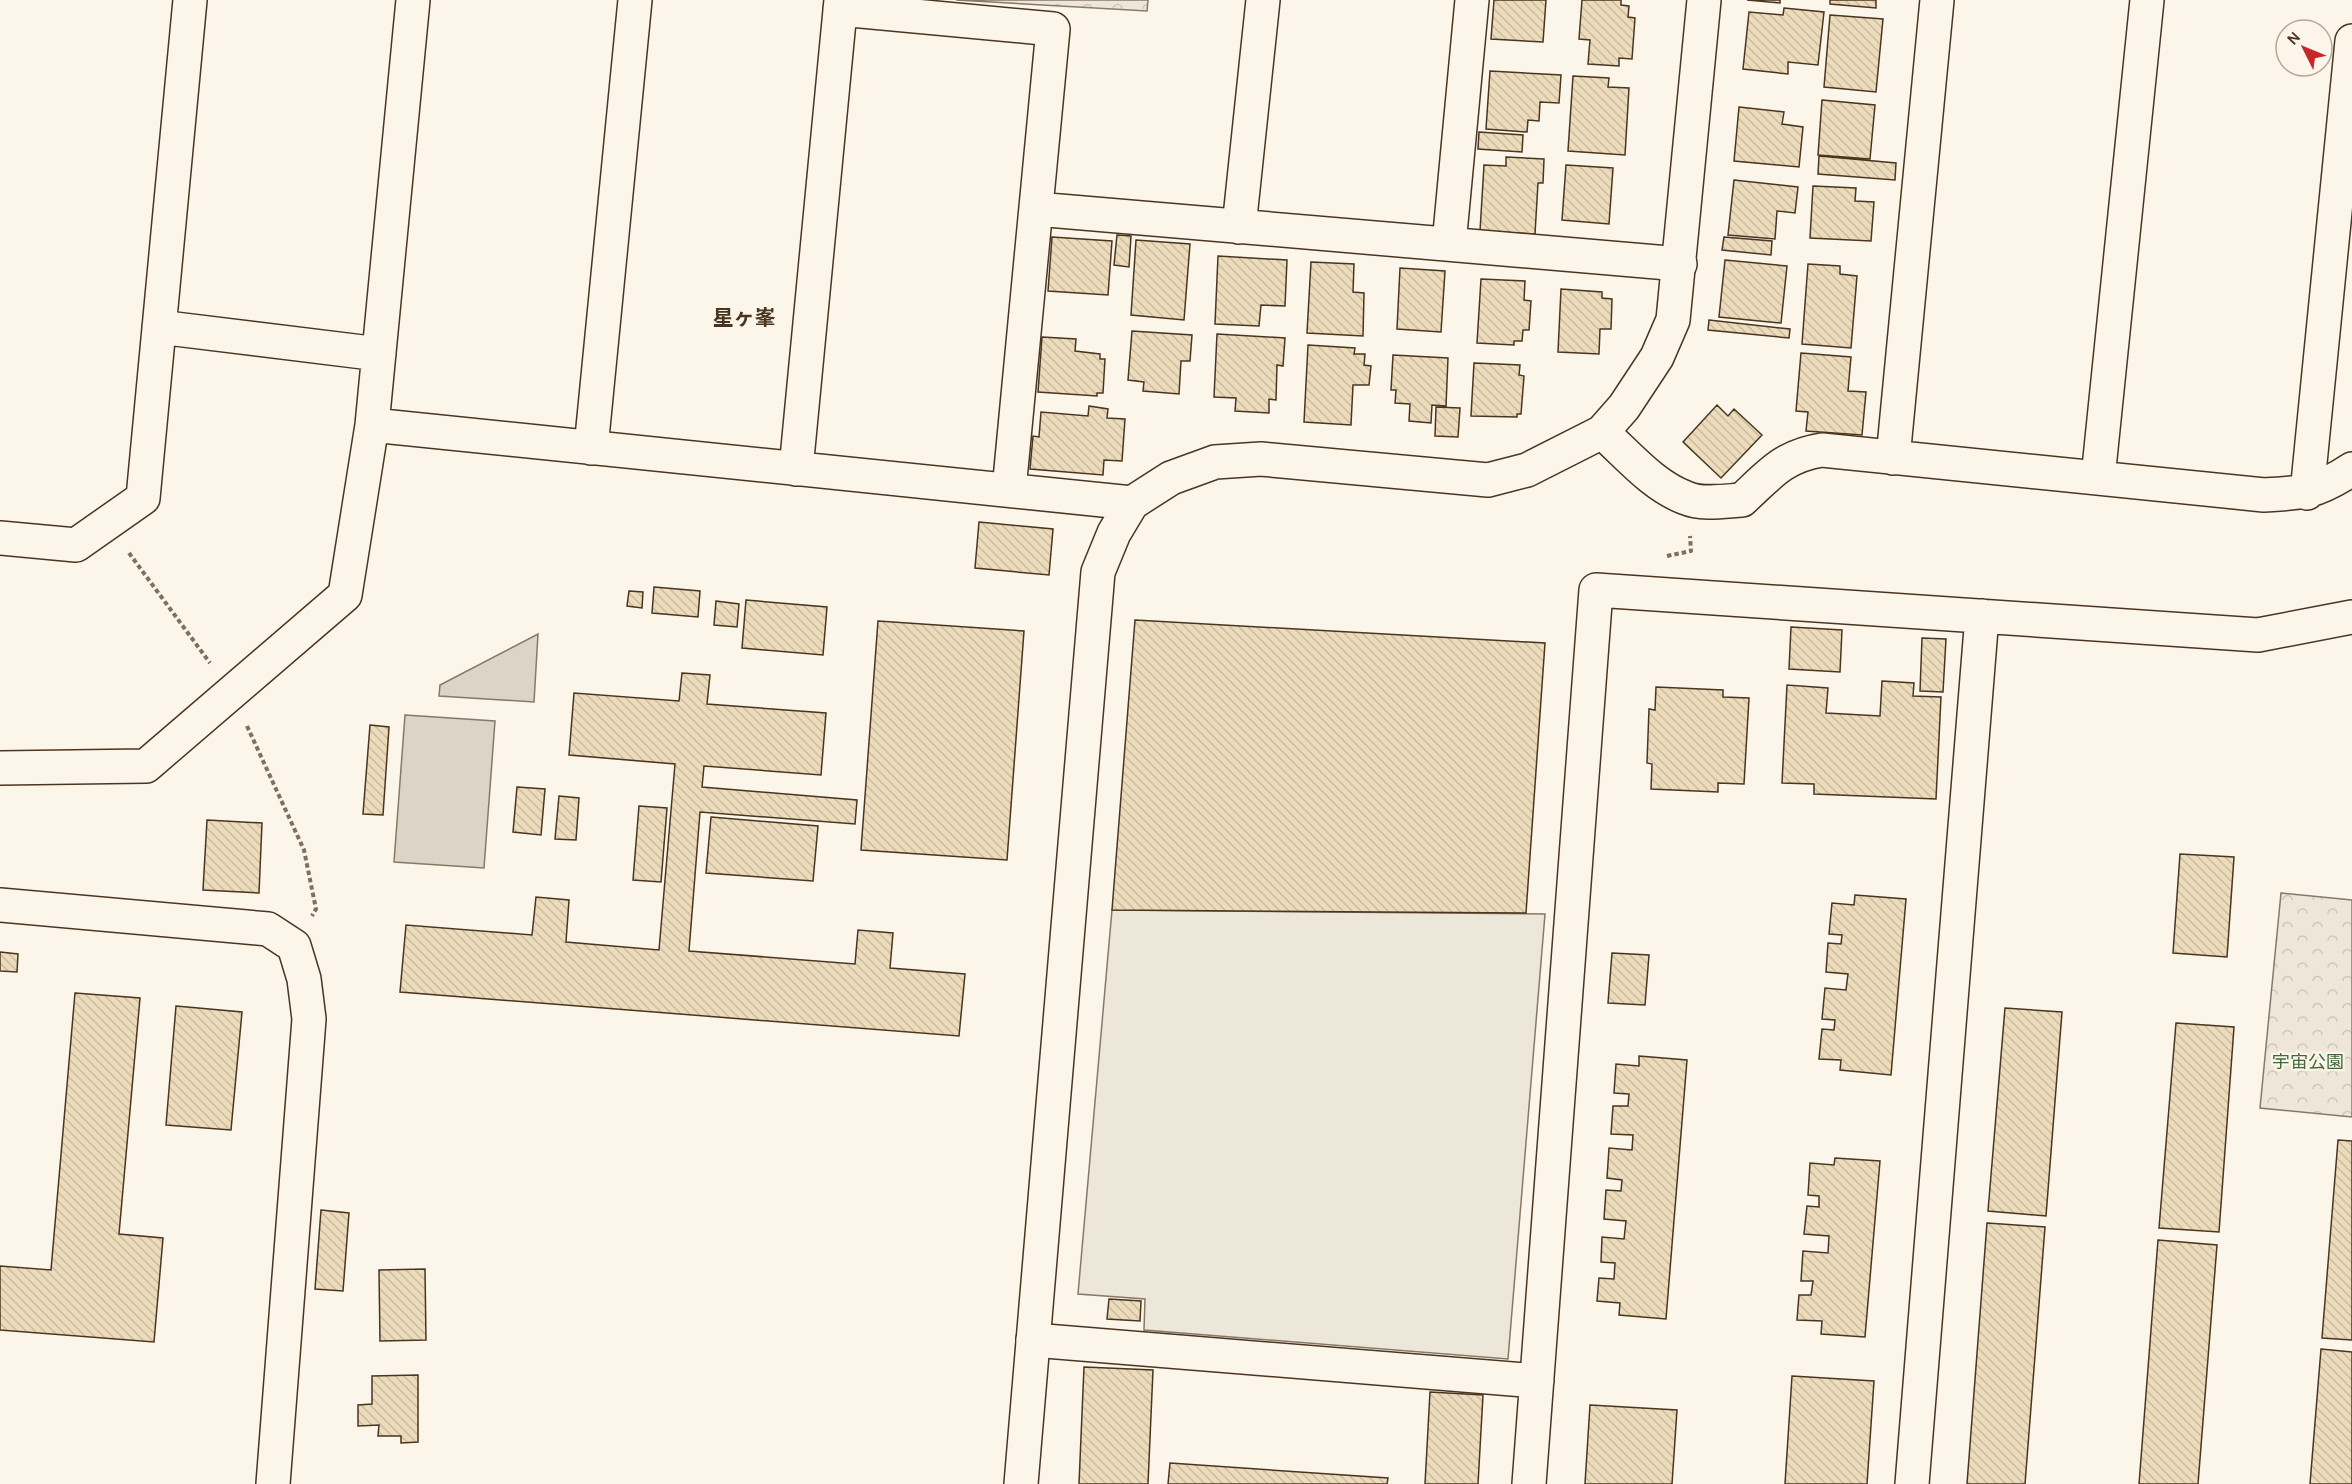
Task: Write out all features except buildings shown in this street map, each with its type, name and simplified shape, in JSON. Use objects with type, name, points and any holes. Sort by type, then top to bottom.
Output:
[{"type":"street","points":[[0,538],[76,545],[143,498],[190,0]]},
{"type":"street","points":[[0,768],[146,766],[345,595],[372,425],[413,0]]},
{"type":"street","points":[[591,448],[635,0]]},
{"type":"street","points":[[1239,227],[1263,0]]},
{"type":"street","points":[[1449,244],[1472,0]]},
{"type":"street","points":[[1021,1484],[1098,572],[1114,533],[1132,502],[1171,478],[1215,462],[1261,459],[1488,480],[1527,470],[1602,432],[1624,407],[1657,357],[1673,320],[1704,0]]},
{"type":"street","points":[[1893,458],[1937,0]]},
{"type":"street","points":[[2098,478],[2146,0]]},
{"type":"street","points":[[796,469],[840,4],[1053,29],[1009,490]]},
{"type":"street","points":[[2307,493],[2344,198],[2352,41]]},
{"type":"street","points":[[1036,209],[1680,264]]},
{"type":"street","points":[[159,327],[379,354]]},
{"type":"street","points":[[372,425],[1132,502]]},
{"type":"street","points":[[1602,432],[1657,483],[1688,499],[1742,500],[1779,464],[1801,453],[1822,450],[2264,495],[2307,493],[2328,486],[2352,469]]},
{"type":"street","points":[[1529,1484],[1596,590],[2258,635],[2352,617]]},
{"type":"street","points":[[1912,1484],[1982,616]]},
{"type":"street","points":[[0,905],[268,929],[294,946],[304,979],[309,1019],[273,1484]]},
{"type":"street","points":[[1033,1340],[1537,1382]]},
{"type":"path","points":[[1658,558],[1692,551],[1688,499]]},
{"type":"path","points":[[107,523],[232,692],[304,850],[316,909],[294,946]]},
{"type":"green space","points":[[956,0],[1148,0],[1147,11]]},
{"type":"green space","name":"宇宙公園","points":[[2281,893],[2352,900],[2352,1117],[2260,1108]]},
{"type":"shaded area","points":[[538,634],[534,702],[439,696],[440,685]]},
{"type":"shaded area","points":[[405,715],[495,721],[484,868],[394,862]]},
{"type":"shaded area","points":[[1112,910],[1545,914],[1508,1359],[1144,1330],[1145,1299],[1078,1294]]},
{"type":"district","name":"星ヶ峯","points":[[744,318]]}]
